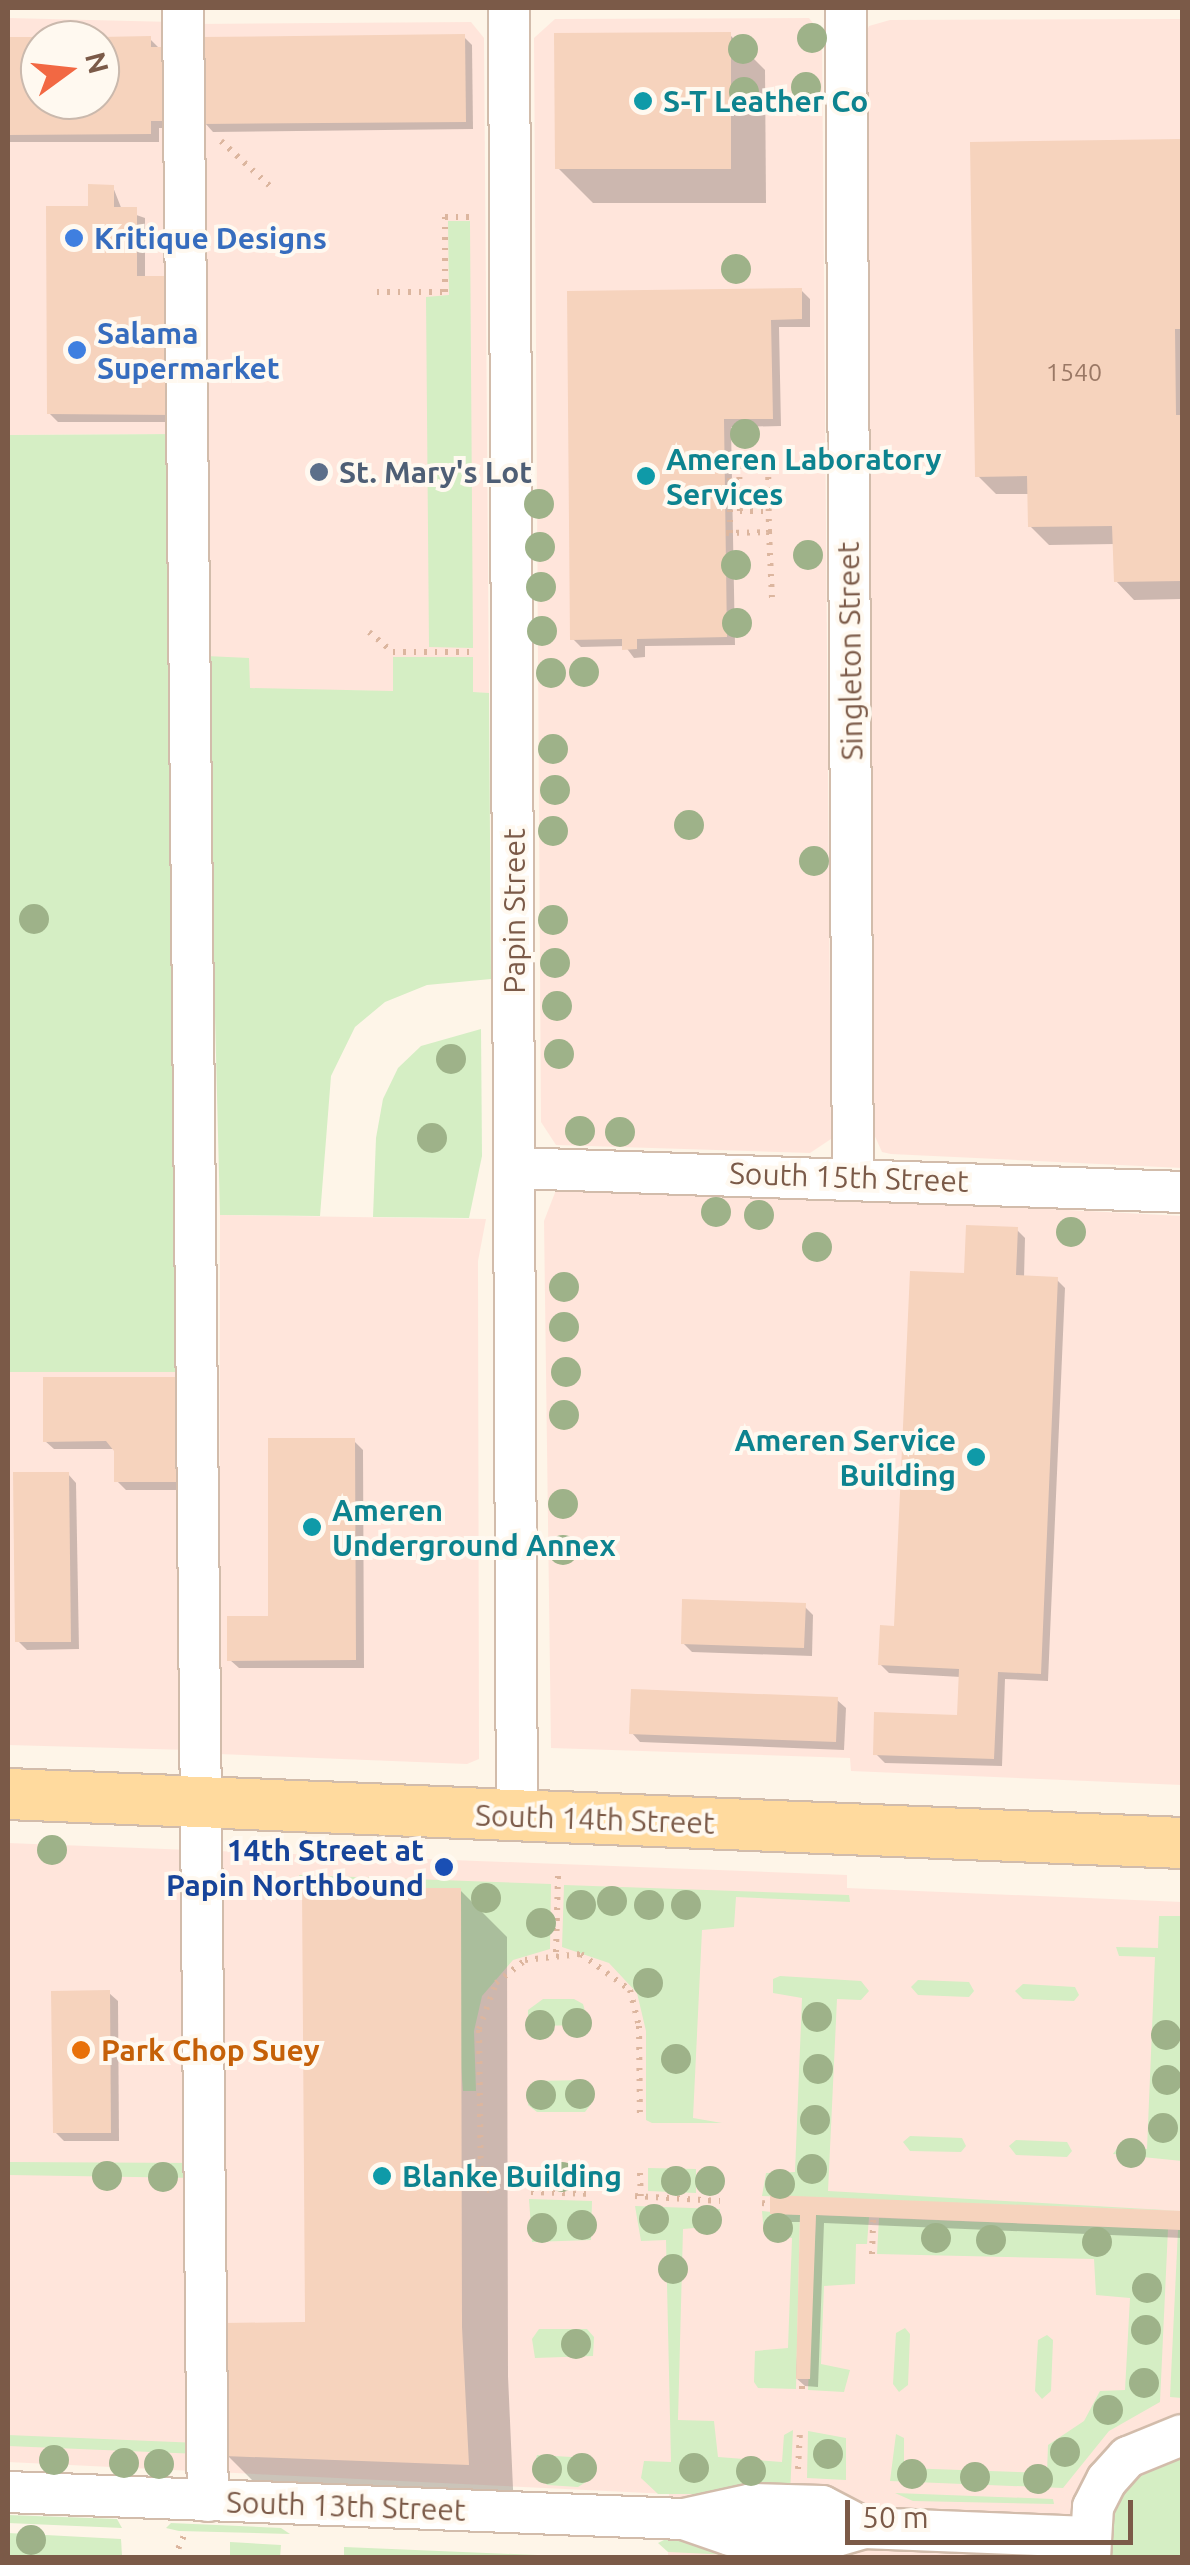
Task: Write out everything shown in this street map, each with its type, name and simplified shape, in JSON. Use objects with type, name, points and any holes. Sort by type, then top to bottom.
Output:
[{"type":"main road","name":"South 14th Street","points":[[8,1794],[1182,1843]]},
{"type":"street","points":[[183,8],[204,1802],[208,2501]]},
{"type":"street","name":"Papin Street","points":[[508,8],[489,196],[516,1168],[517,1816]]},
{"type":"street","name":"Singleton Street","points":[[846,8],[852,1175]]},
{"type":"street","name":"South 15th Street","points":[[516,1168],[852,1175],[1182,1192]]},
{"type":"street","points":[[1089,2547],[1093,2507],[1128,2457],[1182,2435]]},
{"type":"street","name":"South 13th Street","points":[[8,2492],[684,2520],[752,2504],[822,2506],[864,2528],[1089,2547]]},
{"type":"path","points":[[184,130],[208,130],[272,188]]},
{"type":"path","points":[[377,292],[446,292],[445,217],[489,196]]},
{"type":"path","points":[[769,511],[740,511],[739,456],[730,456],[728,533],[769,532]]},
{"type":"path","points":[[768,463],[772,598]]},
{"type":"path","points":[[369,632],[394,652],[480,652]]},
{"type":"path","points":[[556,1952],[558,1876]]},
{"type":"path","points":[[489,2190],[481,2190],[482,2014],[509,1970],[556,1952],[596,1961],[630,1990],[639,2026],[640,2115]]},
{"type":"path","points":[[640,2172],[638,2197],[720,2201]]},
{"type":"path","points":[[531,2192],[592,2194]]},
{"type":"path","points":[[872,2254],[873,2218]]},
{"type":"path","points":[[802,2379],[802,2389]]},
{"type":"path","points":[[798,2483],[800,2430]]},
{"type":"path","points":[[174,2558],[184,2535]]},
{"type":"shaded area","points":[[8,18],[90,20],[20,20],[20,120],[120,120],[120,21],[173,22],[175,434],[8,435]]},
{"type":"shaded area","points":[[809,18],[822,35],[831,1139],[810,1153],[556,1145],[541,1122],[534,38],[555,19]]},
{"type":"shaded area","points":[[1182,19],[1182,1168],[882,1152],[873,1132],[865,35],[869,26],[890,20]]},
{"type":"shaded area","name":"St. Mary's Lot","points":[[471,22],[484,38],[489,693],[207,688],[197,24]]},
{"type":"shaded area","points":[[595,1185],[1182,1216],[1182,1785],[851,1771],[850,1758],[551,1748],[544,1221],[556,1190]]},
{"type":"shaded area","points":[[220,1215],[486,1219],[478,1261],[479,1759],[467,1764],[219,1754]]},
{"type":"shaded area","points":[[8,1372],[189,1372],[189,1750],[8,1745]]},
{"type":"shaded area","points":[[8,1843],[847,1875],[847,1888],[1182,1902],[1182,2557],[668,2557],[669,2494],[8,2462]]},
{"type":"green space","points":[[448,221],[470,221],[473,648],[429,647],[426,297],[449,295]]},
{"type":"green space","points":[[175,434],[189,1372],[8,1372],[8,435]]},
{"type":"green space","points":[[206,656],[249,658],[250,688],[393,691],[393,657],[473,657],[473,692],[489,693],[491,979],[427,985],[385,1002],[355,1027],[331,1076],[320,1216],[220,1215]]},
{"type":"green space","points":[[481,1029],[482,1156],[469,1218],[373,1217],[376,1138],[383,1099],[398,1068],[421,1046]]},
{"type":"green space","points":[[299,1875],[551,1884],[550,1949],[513,1960],[482,1996],[474,2031],[476,2091],[463,2091],[458,2028],[460,1888],[302,1888]]},
{"type":"green space","points":[[564,1885],[849,1895],[850,1902],[736,1897],[734,1927],[702,1930],[693,2118],[722,2123],[652,2123],[646,2120],[646,2031],[637,1993],[609,1963],[562,1947]]},
{"type":"green space","points":[[1159,1916],[1182,1916],[1182,2161],[1113,2154],[1118,2147],[1147,2149],[1155,1957],[1119,1956],[1116,1947],[1158,1948]]},
{"type":"green space","points":[[780,1976],[861,1981],[869,1991],[861,2000],[837,1999],[828,2191],[1182,2211],[762,2196],[766,2173],[795,2172],[802,1998],[773,1993],[773,1979]]},
{"type":"green space","points":[[918,1980],[969,1982],[974,1991],[969,1997],[918,1995],[911,1987]]},
{"type":"green space","points":[[1023,1984],[1075,1987],[1079,1995],[1074,2001],[1023,1999],[1015,1991]]},
{"type":"green space","points":[[543,1999],[574,1999],[583,2004],[589,2025],[528,2026],[528,2010]]},
{"type":"green space","points":[[585,2080],[591,2104],[585,2112],[537,2112],[528,2105],[534,2081]]},
{"type":"green space","points":[[910,2136],[962,2138],[966,2146],[961,2152],[910,2151],[903,2142]]},
{"type":"green space","points":[[1016,2140],[1067,2142],[1072,2151],[1067,2157],[1016,2155],[1009,2146]]},
{"type":"green space","points":[[8,2162],[198,2163],[198,2178],[8,2175]]},
{"type":"green space","points":[[648,2168],[696,2169],[696,2193],[648,2191]]},
{"type":"green space","points":[[584,2169],[592,2186],[530,2184],[537,2170]]},
{"type":"green space","points":[[529,2199],[592,2201],[591,2240],[532,2242]]},
{"type":"green space","points":[[635,2206],[720,2209],[718,2226],[683,2229],[678,2420],[714,2421],[718,2457],[782,2462],[784,2435],[793,2430],[790,2494],[658,2494],[641,2478],[644,2461],[671,2462],[666,2240],[641,2241]]},
{"type":"green space","points":[[762,2211],[800,2215],[796,2389],[758,2388],[754,2382],[755,2351],[788,2348],[792,2238],[764,2234]]},
{"type":"green space","points":[[816,2215],[869,2217],[867,2244],[856,2244],[855,2284],[824,2286],[821,2364],[850,2370],[844,2392],[808,2390]]},
{"type":"green space","points":[[879,2218],[1168,2229],[1160,2402],[1109,2431],[1063,2488],[890,2481],[896,2434],[904,2438],[904,2468],[1047,2473],[1048,2445],[1084,2421],[1100,2391],[1125,2390],[1130,2298],[1096,2295],[1094,2259],[877,2254]]},
{"type":"green space","points":[[1178,2230],[1182,2230],[1182,2398],[1170,2397]]},
{"type":"green space","points":[[905,2328],[910,2334],[908,2385],[899,2392],[893,2384],[896,2333]]},
{"type":"green space","points":[[539,2329],[587,2329],[594,2337],[593,2356],[535,2358],[532,2339]]},
{"type":"green space","points":[[1047,2335],[1053,2340],[1051,2391],[1042,2399],[1035,2391],[1038,2340]]},
{"type":"green space","points":[[808,2431],[846,2438],[846,2480],[807,2478]]},
{"type":"green space","points":[[8,2435],[199,2443],[199,2454],[8,2446]]},
{"type":"green space","points":[[537,2455],[589,2458],[594,2477],[578,2487],[547,2485],[534,2467]]},
{"type":"green space","points":[[1182,2455],[1182,2557],[1109,2557],[1116,2503],[1133,2480]]},
{"type":"green space","points":[[895,2493],[1053,2499],[1054,2504],[913,2501]]},
{"type":"green space","points":[[8,2515],[117,2519],[122,2528],[8,2523]]},
{"type":"green space","points":[[171,2523],[281,2528],[290,2534],[179,2531],[166,2528]]},
{"type":"green space","points":[[8,2533],[121,2539],[122,2556],[8,2556]]},
{"type":"green space","points":[[668,2538],[775,2557],[668,2552],[658,2543]]},
{"type":"green space","points":[[230,2542],[281,2545],[280,2557],[230,2557]]},
{"type":"green space","points":[[344,2547],[585,2557],[344,2556]]},
{"type":"building","name":"S-T Leather Co","points":[[731,32],[731,169],[555,169],[554,33]]},
{"type":"building","points":[[465,34],[466,122],[202,124],[201,37]]},
{"type":"building","points":[[151,36],[151,47],[170,47],[170,121],[151,121],[151,134],[8,135],[8,37],[20,37],[20,120],[120,120],[120,37]]},
{"type":"building","points":[[1182,139],[1182,329],[1175,329],[1176,415],[1182,415],[1182,581],[1114,582],[1112,526],[1028,527],[1027,476],[975,477],[970,142]]},
{"type":"building","points":[[88,184],[114,185],[114,207],[137,207],[137,276],[172,276],[173,415],[47,414],[46,206],[88,206]]},
{"type":"building","name":"Ameren Laboratory Services","points":[[802,288],[802,319],[771,320],[773,419],[724,419],[727,637],[637,639],[637,649],[622,650],[622,639],[570,640],[567,291]]},
{"type":"building","name":"Ameren Service Building","points":[[966,1225],[1018,1227],[1016,1275],[1058,1277],[1041,1674],[998,1672],[994,1759],[873,1755],[874,1712],[957,1715],[959,1669],[878,1665],[880,1625],[894,1626],[910,1271],[964,1273]]},
{"type":"building","points":[[43,1377],[182,1377],[183,1482],[114,1482],[114,1451],[106,1441],[43,1442]]},
{"type":"building","name":"Ameren Underground Annex","points":[[268,1438],[355,1438],[356,1660],[227,1661],[227,1616],[268,1616]]},
{"type":"building","points":[[13,1472],[69,1472],[71,1642],[15,1642]]},
{"type":"building","points":[[682,1599],[806,1603],[804,1648],[681,1644]]},
{"type":"building","points":[[631,1689],[838,1697],[836,1742],[629,1734]]},
{"type":"building","name":"Blanke Building","points":[[302,1888],[461,1888],[462,2327],[469,2465],[224,2456],[224,2323],[305,2322]]},
{"type":"building","name":"Park Chop Suey","points":[[110,1990],[111,2133],[53,2133],[51,1991]]},
{"type":"building","points":[[770,2195],[1182,2211],[1182,2230],[816,2215],[810,2379],[796,2379],[800,2215],[770,2214]]},
{"type":"place","name":"S-T Leather Co","points":[[643,101]]},
{"type":"place","name":"Kritique Designs","points":[[74,238]]},
{"type":"place","name":"Salama Supermarket","points":[[77,350]]},
{"type":"place","name":"St. Mary's Lot","points":[[319,472]]},
{"type":"place","name":"Ameren Laboratory Services","points":[[646,476]]},
{"type":"place","name":"Ameren Service Building","points":[[976,1457]]},
{"type":"place","name":"Ameren Underground Annex","points":[[312,1527]]},
{"type":"place","name":"14th Street at Papin Northbound","points":[[444,1867]]},
{"type":"place","name":"Park Chop Suey","points":[[81,2050]]},
{"type":"place","name":"Blanke Building","points":[[382,2176]]}]
